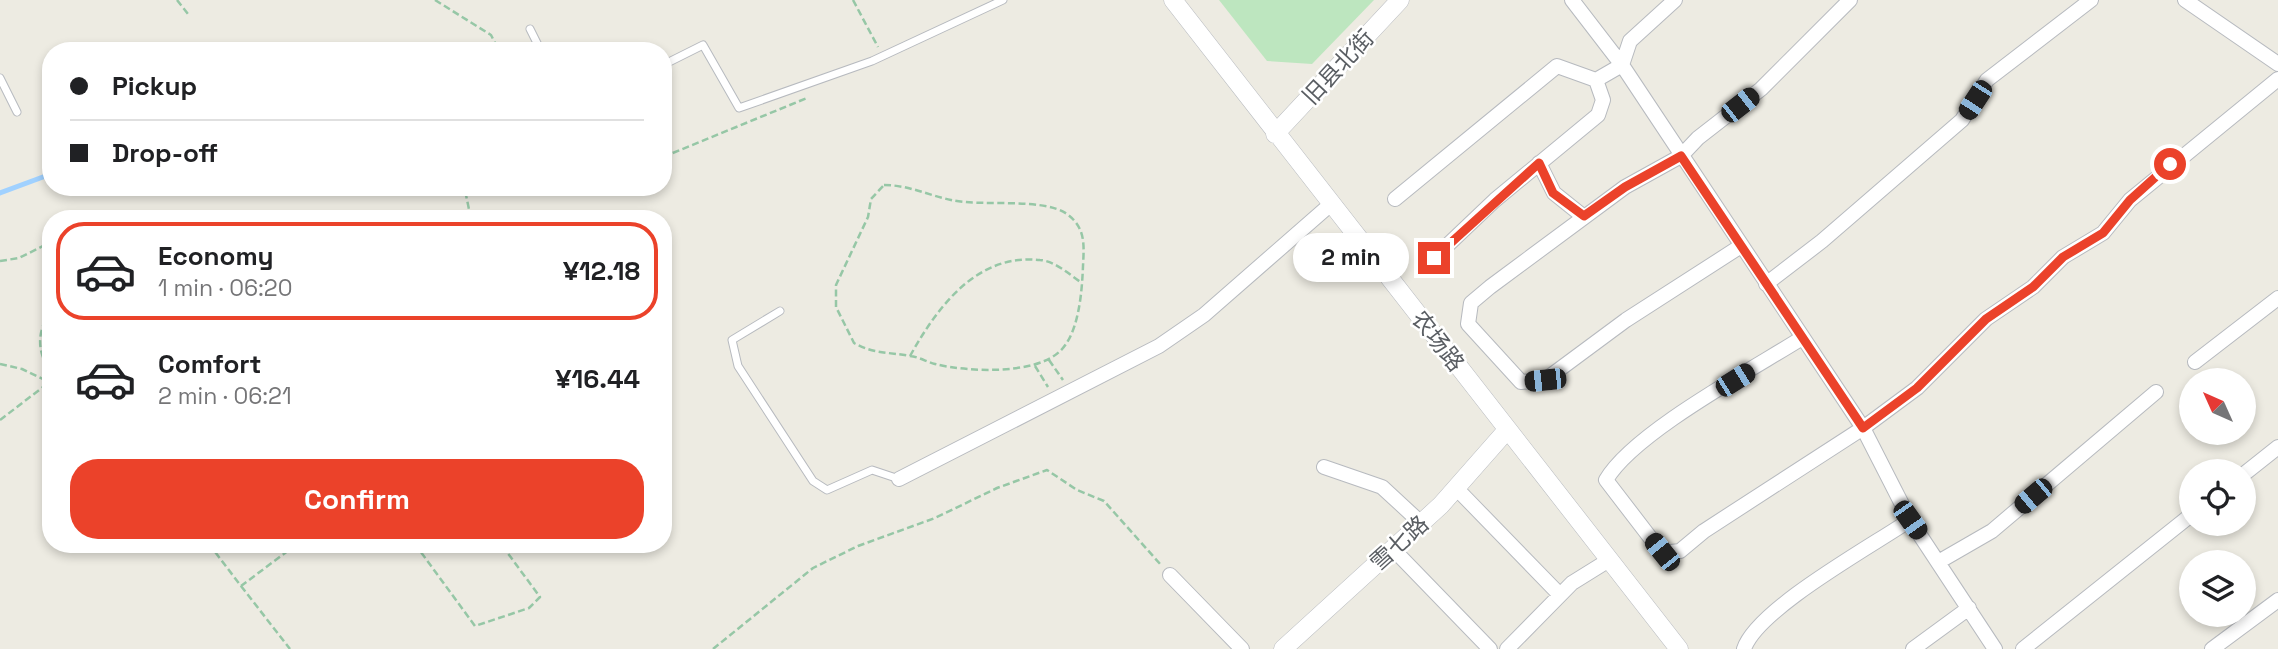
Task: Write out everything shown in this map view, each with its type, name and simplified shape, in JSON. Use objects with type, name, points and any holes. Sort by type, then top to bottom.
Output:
[{"type":"street","name":"农场路","points":[[1173,0],[1679,649]]},
{"type":"street","name":"旧县北街","points":[[1275,134],[1400,0]]},
{"type":"street","points":[[1572,0],[1622,65],[1863,428],[1910,520],[1940,561],[1995,649]]},
{"type":"street","points":[[1395,199],[1557,66],[1596,80],[1622,65],[1630,41],[1675,0]]},
{"type":"street","points":[[1741,246],[1626,320],[1545,380],[1521,382],[1468,324],[1471,303],[1625,187],[1681,156],[1698,138],[1761,89],[1850,0]]},
{"type":"street","points":[[1766,284],[1822,241],[1962,120],[1987,80],[2091,0]]},
{"type":"street","points":[[2185,0],[2278,64]]},
{"type":"street","points":[[1802,338],[1667,423],[1615,466],[1606,480],[1662,552],[1680,551],[1715,524],[1863,428],[1917,388],[1986,319],[2033,287],[2063,257],[2103,233],[2130,200],[2150,182],[2278,79]]},
{"type":"street","points":[[1434,258],[1539,163],[1598,115],[1603,100],[1596,80]]},
{"type":"street","points":[[1539,163],[1553,193],[1584,216]]},
{"type":"street","points":[[899,479],[1159,346],[1204,315],[1331,204]]},
{"type":"street","points":[[2195,362],[2278,298]]},
{"type":"street","points":[[1940,561],[1992,531],[2156,392]]},
{"type":"street","name":"雪七路","points":[[1283,649],[1421,523],[1507,430]]},
{"type":"street","points":[[2256,464],[2278,447]]},
{"type":"street","points":[[1324,467],[1382,487],[1421,523]]},
{"type":"street","points":[[1456,488],[1560,595]]},
{"type":"street","points":[[1744,649],[1747,641],[1772,612],[1910,520]]},
{"type":"street","points":[[2022,649],[2179,525]]},
{"type":"street","points":[[1393,549],[1490,649]]},
{"type":"street","points":[[1507,649],[1560,595],[1609,560]]},
{"type":"street","points":[[1170,575],[1242,649]]},
{"type":"street","points":[[2212,649],[2278,600]]},
{"type":"street","points":[[1913,649],[1969,608]]},
{"type":"lane","points":[[672,61],[704,45],[739,108],[883,56],[1003,0]]},
{"type":"lane","points":[[530,29],[536,42]]},
{"type":"lane","points":[[0,78],[17,112]]},
{"type":"lane","points":[[780,311],[732,340],[738,366],[813,481],[827,490],[872,470],[899,479]]},
{"type":"path","points":[[177,0],[188,13]]},
{"type":"path","points":[[435,0],[491,35],[494,42]]},
{"type":"path","points":[[853,0],[883,56]]},
{"type":"path","points":[[672,153],[809,97]]},
{"type":"path","points":[[884,185],[902,185],[952,201],[1054,207],[1078,224],[1085,239],[1082,283],[1071,336],[1060,352],[1035,366],[987,369],[949,366],[910,356],[890,356],[866,350],[854,343],[836,307],[836,285],[868,217],[871,198],[884,185]]},
{"type":"path","points":[[0,261],[19,258],[42,246]]},
{"type":"path","points":[[910,356],[941,305],[962,284],[992,268],[1019,261],[1042,260],[1082,283]]},
{"type":"path","points":[[42,325],[38,343],[42,352]]},
{"type":"path","points":[[1049,359],[1071,391]]},
{"type":"path","points":[[0,365],[22,369],[42,378]]},
{"type":"path","points":[[1035,366],[1055,399]]},
{"type":"path","points":[[0,420],[42,388]]},
{"type":"path","points":[[713,649],[813,568],[997,488],[1047,470],[1077,489],[1104,501],[1170,575]]},
{"type":"path","points":[[216,553],[290,649]]},
{"type":"path","points":[[241,586],[285,553]]},
{"type":"path","points":[[422,553],[475,626],[529,608],[540,597],[507,553]]},
{"type":"green space","points":[[1219,0],[1374,0],[1312,64],[1267,61]]},
{"type":"waterway","points":[[0,193],[42,177]]},
{"type":"route","points":[[1434,258],[1539,163],[1553,193],[1584,216],[1625,187],[1655,173],[1681,156],[1863,428],[1917,388],[1960,348],[1986,319],[2033,287],[2063,257],[2103,233],[2130,200],[2170,164]]}]
